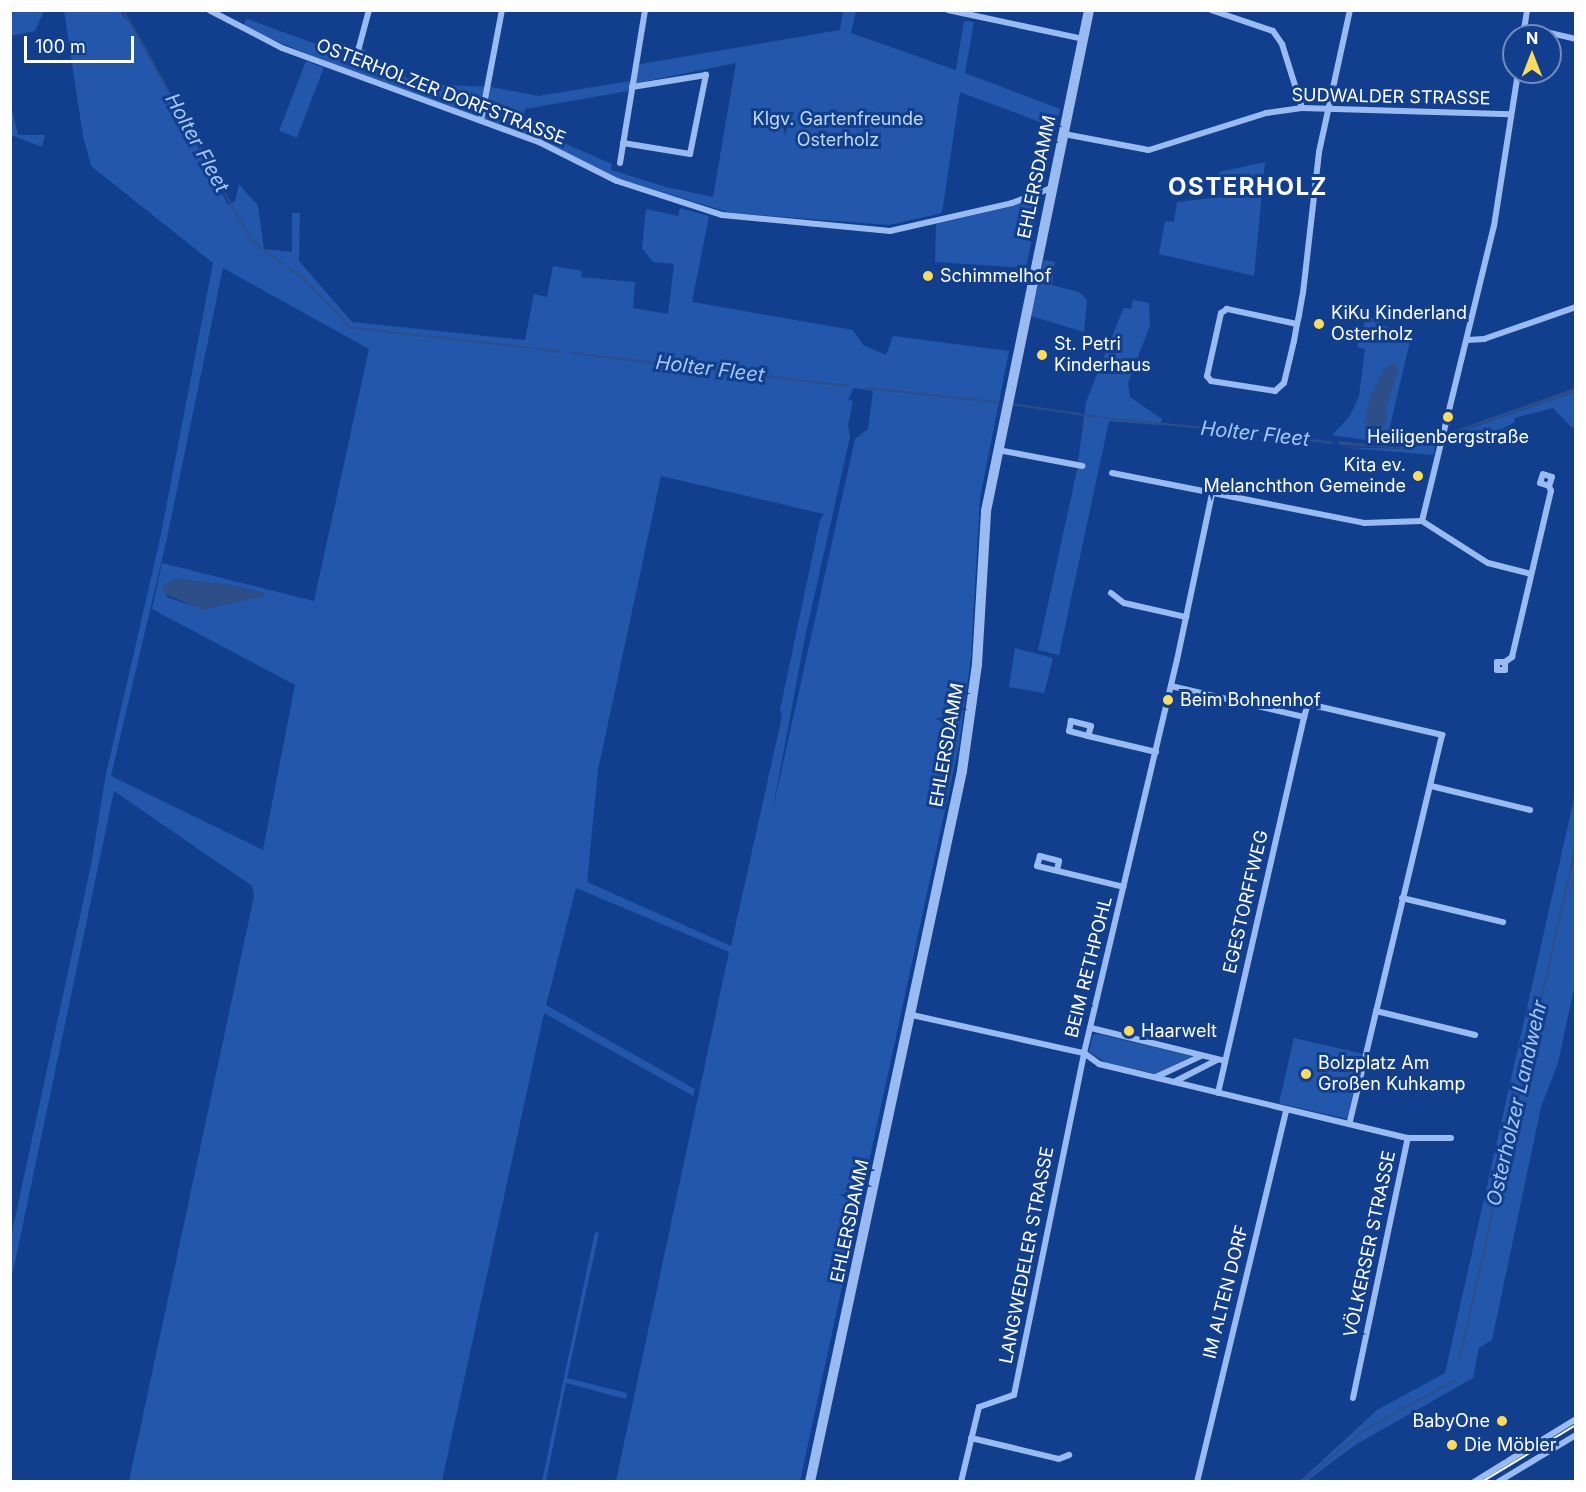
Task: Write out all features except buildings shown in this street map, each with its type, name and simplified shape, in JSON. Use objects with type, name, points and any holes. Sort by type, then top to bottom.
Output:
[{"type":"street","name":"OSTERHOLZER DORFSTRASSE","points":[[209,10],[282,48],[423,103],[481,120],[539,142],[617,182],[732,217],[890,231],[1012,203],[1051,188]]},
{"type":"street","points":[[358,51],[369,10]]},
{"type":"street","points":[[481,120],[502,10]]},
{"type":"street","points":[[620,163],[645,10]]},
{"type":"street","points":[[948,10],[1083,39]]},
{"type":"street","name":"EHLERSDAMM","points":[[810,1482],[912,1015],[971,711],[986,511],[1089,10]]},
{"type":"street","points":[[1211,10],[1273,31],[1282,44],[1302,108]]},
{"type":"street","points":[[1297,324],[1227,309],[1221,313],[1208,376],[1211,381],[1281,389],[1297,324],[1314,188],[1350,10]]},
{"type":"street","points":[[623,143],[690,154],[706,75],[632,87]]},
{"type":"street","points":[[1422,521],[1443,441],[1498,203],[1516,84]]},
{"type":"street","name":"SUDWALDER STRASSE","points":[[1064,134],[1149,150],[1266,113],[1302,108],[1510,114]]},
{"type":"street","points":[[1467,340],[1484,339],[1575,307]]},
{"type":"street","points":[[998,450],[1083,466]]},
{"type":"street","points":[[1112,473],[1364,524],[1422,521],[1488,563],[1531,574]]},
{"type":"street","points":[[1505,662],[1512,657],[1549,486]]},
{"type":"street","name":"BEIM RETHPOHL","points":[[1084,1053],[1156,752],[1212,494]]},
{"type":"street","points":[[1111,593],[1124,603],[1186,617]]},
{"type":"street","points":[[1171,686],[1304,717],[1308,704],[1442,735],[1349,1124]]},
{"type":"street","name":"EGESTORFFWEG","points":[[1218,1093],[1304,717]]},
{"type":"street","points":[[1088,736],[1156,752]]},
{"type":"street","points":[[1431,786],[1530,810]]},
{"type":"street","name":"BEIM RETHPOHL","points":[[1057,870],[1124,887]]},
{"type":"street","points":[[1402,898],[1503,922]]},
{"type":"street","points":[[1376,1011],[1475,1035]]},
{"type":"street","points":[[912,1015],[1084,1053],[1099,1064],[1408,1138]]},
{"type":"street","points":[[1091,1028],[1226,1061]]},
{"type":"street","name":"LANGWEDELER STRASSE","points":[[961,1482],[978,1407],[1014,1395],[1084,1053]]},
{"type":"street","points":[[1156,1078],[1202,1056]]},
{"type":"street","points":[[1174,1082],[1218,1060]]},
{"type":"street","name":"IM ALTEN DORF","points":[[1197,1482],[1286,1110]]},
{"type":"street","name":"VÖLKERSER STRASSE","points":[[1353,1398],[1408,1138],[1451,1138]]},
{"type":"street","points":[[1474,1482],[1572,1421],[1575,1434],[1498,1482]]},
{"type":"street","points":[[971,1438],[1059,1459],[1069,1455]]},
{"type":"green space","points":[[10,11],[44,11],[35,31],[11,36]]},
{"type":"green space","points":[[64,11],[120,11],[141,39],[228,205],[235,201],[239,184],[258,206],[264,249],[292,252],[292,213],[300,213],[299,261],[352,322],[525,340],[534,294],[547,297],[553,266],[582,271],[581,277],[635,282],[633,308],[668,314],[674,264],[653,262],[642,248],[646,209],[678,216],[680,208],[709,216],[692,302],[853,330],[863,345],[886,355],[893,336],[1009,351],[980,498],[971,657],[959,745],[800,1481],[616,1481],[729,952],[576,888],[546,1005],[695,1089],[693,1096],[544,1013],[442,1481],[129,1481],[254,896],[252,886],[114,791],[11,1281],[11,1237],[91,865],[106,774],[160,539],[213,263],[91,166],[83,136]],"holes":[[[223,268],[369,349],[314,601],[162,563],[152,609],[295,685],[263,850],[111,776],[167,538]],[[854,388],[873,391],[868,429],[855,439],[772,813],[805,637],[850,437],[848,425],[853,401],[848,400]],[[661,476],[824,514],[820,520],[780,710],[782,716],[731,946],[587,882],[598,770]],[[175,579],[230,585],[265,593],[265,596],[190,605],[167,597],[163,586]]]},
{"type":"green space","name":"Klgv. Gartenfreunde Osterholz","points":[[843,11],[856,11],[851,33],[956,70],[964,21],[974,22],[965,73],[1060,109],[1056,128],[960,92],[942,213],[889,225],[731,213],[610,176],[533,137],[424,101],[242,27],[247,19],[352,57],[356,46],[366,50],[361,64],[427,84],[491,87],[538,96],[630,81],[635,65],[840,30]],"holes":[[[736,63],[713,197],[666,187],[611,170],[612,164],[522,125],[525,109],[628,91],[637,83]]]},
{"type":"green space","points":[[306,61],[324,68],[297,138],[279,131]]},
{"type":"green space","points":[[11,105],[18,135],[45,135],[42,147],[11,135]]},
{"type":"green space","points":[[1265,162],[1254,276],[1159,254],[1165,221],[1174,222],[1177,202],[1221,197],[1219,172]]},
{"type":"green space","points":[[1041,195],[1026,268],[935,262],[936,224],[1013,206]]},
{"type":"green space","points":[[1044,260],[1055,262],[1052,285],[1079,292],[1087,300],[1084,332],[1031,316]]},
{"type":"green space","points":[[1133,300],[1149,303],[1150,325],[1128,383],[1130,397],[1162,419],[1160,425],[1109,421],[1059,655],[1038,650],[1077,470],[1086,402],[1121,314],[1124,308],[1131,309]]},
{"type":"green space","points":[[1367,315],[1410,341],[1386,443],[1332,435],[1350,416],[1359,396],[1365,349],[1357,347]]},
{"type":"green space","points":[[1575,392],[1575,426],[1572,428],[1553,408],[1514,418],[1515,422],[1475,443],[1448,443],[1451,435]]},
{"type":"green space","points":[[1437,441],[1433,455],[1339,447],[1407,449]]},
{"type":"green space","points":[[1015,648],[1053,658],[1044,693],[1009,687]]},
{"type":"green space","points":[[1575,794],[1575,984],[1558,1063],[1541,1107],[1492,1340],[1479,1348],[1473,1378],[1355,1445],[1307,1481],[1300,1481],[1377,1410],[1445,1373]]},
{"type":"green space","points":[[1098,1034],[1192,1056],[1156,1074],[1107,1063],[1089,1052],[1093,1035]]},
{"type":"green space","points":[[1294,1038],[1362,1054],[1347,1119],[1279,1103]]},
{"type":"green space","points":[[595,1232],[599,1233],[567,1378],[627,1393],[626,1399],[566,1383],[546,1481],[542,1481]]},
{"type":"water","points":[[1395,362],[1398,370],[1386,408],[1386,427],[1372,430],[1364,423],[1370,396],[1384,369]]},
{"type":"water","points":[[1575,388],[1575,392],[1407,449],[1339,445],[1339,441],[1395,447],[1414,445]]},
{"type":"water","points":[[1205,428],[1243,430],[1334,442],[1332,444]]},
{"type":"water","points":[[175,579],[230,585],[265,593],[265,596],[203,610],[163,593],[162,586]]},
{"type":"waterway","name":"Holter Fleet","points":[[123,10],[251,240],[283,264]]},
{"type":"waterway","name":"Holter Fleet","points":[[288,268],[303,278],[350,327],[421,336]]},
{"type":"waterway","name":"Holter Fleet","points":[[427,336],[530,348]]},
{"type":"waterway","name":"Holter Fleet","points":[[538,349],[564,352]]},
{"type":"waterway","name":"Holter Fleet","points":[[572,353],[848,386]]},
{"type":"waterway","name":"Holter Fleet","points":[[867,388],[999,402]]},
{"type":"waterway","name":"Holter Fleet","points":[[1011,404],[1098,417]]},
{"type":"waterway","name":"Holter Fleet","points":[[1104,418],[1206,428]]},
{"type":"waterway","name":"Osterholzer Landwehr","points":[[1459,1361],[1576,845]]},
{"type":"waterway","name":"Osterholzer Landwehr","points":[[1302,1482],[1363,1431],[1455,1380]]},
{"type":"tram line","points":[[1482,1482],[1576,1425]]},
{"type":"place","name":"Schimmelhof","points":[[928,276]]},
{"type":"place","name":"KiKu Kinderland Osterholz","points":[[1319,324]]},
{"type":"place","name":"St. Petri Kinderhaus","points":[[1042,355]]},
{"type":"place","name":"Heiligenbergstraße","points":[[1448,417]]},
{"type":"place","name":"Kita ev. Melanchthon Gemeinde","points":[[1418,476]]},
{"type":"place","name":"Beim Bohnenhof","points":[[1168,700]]},
{"type":"place","name":"Haarwelt","points":[[1129,1031]]},
{"type":"place","name":"Bolzplatz Am Großen Kuhkamp","points":[[1306,1074]]},
{"type":"place","name":"BabyOne","points":[[1502,1421]]},
{"type":"place","name":"Die Möbler","points":[[1452,1445]]},
{"type":"district","name":"OSTERHOLZ","points":[[1248,187]]}]
